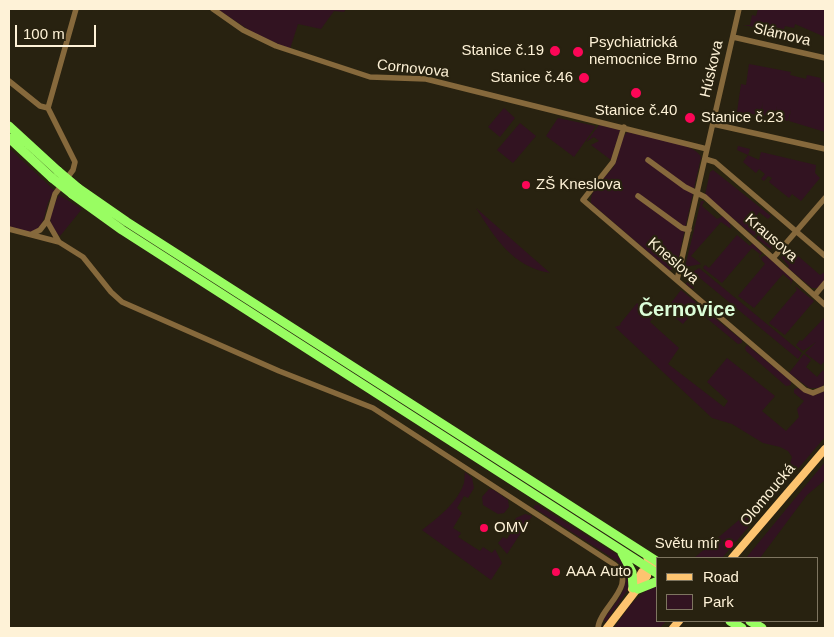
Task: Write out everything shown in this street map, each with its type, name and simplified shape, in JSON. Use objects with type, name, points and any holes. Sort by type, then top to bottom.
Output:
[{"type":"highway","points":[[9,126],[55,174]]},
{"type":"highway","points":[[9,138],[122,230],[616,547],[655,565]]},
{"type":"highway","points":[[75,191],[127,222],[647,556],[655,565]]},
{"type":"highway","points":[[616,547],[630,564],[635,588],[656,582]]},
{"type":"main road","name":"Olomoucká","points":[[733,557],[825,449]]},
{"type":"main road","points":[[607,628],[629,598],[642,572],[655,565]]},
{"type":"street","points":[[30,234],[38,232],[46,221],[55,194],[73,170],[75,162],[48,108],[76,9]]},
{"type":"street","name":"Cornovova","points":[[214,9],[243,30],[276,46],[370,77],[426,79],[707,148]]},
{"type":"street","name":"Húskova","points":[[677,280],[739,9]]},
{"type":"street","name":"Slámova","points":[[733,37],[825,58]]},
{"type":"street","points":[[9,81],[40,106],[48,108]]},
{"type":"street","points":[[713,124],[825,149]]},
{"type":"street","name":"Kneslova","points":[[624,128],[612,162],[583,200],[805,390],[813,393],[825,388]]},
{"type":"street","points":[[705,158],[715,162],[825,256]]},
{"type":"street","points":[[648,160],[684,188],[697,194]]},
{"type":"street","name":"Krausova","points":[[697,194],[705,197],[774,257],[825,305]]},
{"type":"street","points":[[638,196],[682,228],[689,230]]},
{"type":"street","points":[[774,257],[825,198]]},
{"type":"street","points":[[46,221],[59,242]]},
{"type":"street","points":[[9,229],[59,242],[83,257],[120,301],[279,371],[366,404],[615,565],[622,575],[622,587],[601,618],[598,628]]},
{"type":"street","points":[[815,295],[825,283]]},
{"type":"green space","points":[[217,9],[346,9],[344,12],[334,11],[321,29],[298,24],[290,49],[255,34]]},
{"type":"green space","points":[[758,9],[825,9],[825,37],[795,24],[794,28],[785,26],[783,32],[743,25],[750,25],[752,15],[756,16]]},
{"type":"green space","points":[[749,64],[791,72],[790,75],[806,79],[807,75],[821,78],[821,82],[825,83],[825,132],[789,121],[791,109],[788,121],[775,118],[777,106],[774,117],[761,115],[763,102],[760,115],[737,112],[741,84],[746,85]]},
{"type":"green space","points":[[504,108],[515,118],[500,137],[488,127]]},
{"type":"green space","points":[[558,118],[596,126],[574,157],[546,136]]},
{"type":"green space","points":[[520,123],[536,136],[513,163],[497,150]]},
{"type":"green space","points":[[599,125],[620,130],[611,160],[591,145],[599,141],[594,137],[586,142]]},
{"type":"green space","points":[[627,132],[679,144],[697,152],[701,157],[677,265],[673,269],[669,270],[591,203],[591,198],[596,188],[614,166],[622,140]]},
{"type":"green space","points":[[738,146],[750,149],[748,155],[737,150]]},
{"type":"green space","points":[[9,148],[55,191],[48,203],[44,219],[37,229],[30,234],[9,229]]},
{"type":"green space","points":[[761,152],[816,165],[815,173],[820,178],[801,201],[792,194],[789,198],[769,182],[772,178],[768,176],[764,181],[761,179],[765,174],[759,169],[756,173],[743,162],[748,155],[759,160]]},
{"type":"green space","points":[[713,170],[771,216],[768,219],[759,212],[752,223],[778,245],[774,244],[771,248],[772,250],[756,238],[759,234],[758,232],[754,236],[705,195],[710,172]]},
{"type":"green space","points":[[59,195],[82,209],[60,236],[52,226],[50,217]]},
{"type":"green space","points":[[701,201],[704,201],[702,206],[717,219],[723,216],[729,221],[731,229],[721,222],[691,256],[701,264],[685,267]]},
{"type":"green space","points":[[476,208],[550,273],[537,270],[515,258],[490,230]]},
{"type":"green space","points":[[737,235],[750,246],[753,243],[762,253],[759,258],[760,254],[752,248],[722,283],[703,268],[705,265],[709,268]]},
{"type":"green space","points":[[785,251],[795,259],[798,256],[820,275],[825,272],[825,280],[818,288],[812,288],[788,268],[789,266],[781,257]]},
{"type":"green space","points":[[763,256],[767,256],[793,279],[790,286],[791,281],[783,274],[754,308],[738,296],[765,264],[761,259]]},
{"type":"green space","points":[[699,268],[802,353],[798,359],[695,274],[688,283],[694,287],[693,289],[686,284],[693,272]]},
{"type":"green space","points":[[795,286],[814,301],[785,335],[769,323],[797,290]]},
{"type":"green space","points":[[681,290],[703,308],[699,313],[695,310],[683,324],[672,315],[677,308],[671,303]]},
{"type":"green space","points":[[637,303],[653,316],[650,322],[679,348],[668,364],[724,407],[728,401],[707,382],[727,358],[775,396],[762,411],[786,431],[799,417],[797,409],[804,401],[794,393],[794,389],[798,388],[815,395],[825,391],[825,437],[723,557],[695,557],[759,503],[790,464],[792,457],[788,451],[780,447],[763,443],[732,424],[712,418],[615,327],[620,324]]},
{"type":"green space","points":[[706,311],[742,340],[742,343],[738,344],[703,315]]},
{"type":"green space","points":[[825,317],[825,361],[821,365],[805,353],[816,342],[803,351],[796,345]]},
{"type":"green space","points":[[747,345],[791,381],[791,385],[786,386],[746,351]]},
{"type":"green space","points":[[804,354],[811,360],[806,367],[817,377],[823,370],[825,372],[825,383],[821,388],[809,388],[789,373]]},
{"type":"green space","points":[[825,462],[825,480],[807,495],[761,557],[747,557]]},
{"type":"green space","points":[[465,472],[472,478],[474,488],[468,498],[464,496],[457,508],[462,513],[453,528],[461,533],[458,537],[480,551],[483,547],[492,553],[495,549],[502,563],[491,580],[422,530],[441,515],[457,497],[464,483]]},
{"type":"green space","points":[[489,489],[494,490],[508,500],[509,507],[504,513],[498,514],[483,505],[482,497]]},
{"type":"green space","points":[[534,505],[538,505],[616,554],[629,568],[629,588],[606,622],[603,620],[624,590],[626,582],[622,567],[614,559],[534,508]]},
{"type":"green space","points":[[525,514],[532,516],[507,554],[498,543],[503,537],[507,539],[514,528],[511,526],[516,518]]},
{"type":"green space","points":[[656,586],[656,622],[665,622],[660,628],[614,628],[638,597]]},
{"type":"place","name":"Stanice č.19","points":[[555,51]]},
{"type":"place","name":"Psychiatrická nemocnice Brno","points":[[578,52]]},
{"type":"place","name":"Stanice č.46","points":[[584,78]]},
{"type":"place","name":"Stanice č.40","points":[[636,93]]},
{"type":"place","name":"Stanice č.23","points":[[690,118]]},
{"type":"place","name":"ZŠ Kneslova","points":[[526,185]]},
{"type":"place","name":"OMV","points":[[484,528]]},
{"type":"place","name":"Světu mír","points":[[729,544]]},
{"type":"place","name":"AAA Auto","points":[[556,572]]},
{"type":"district","name":"Černovice","points":[[687,310]]}]
